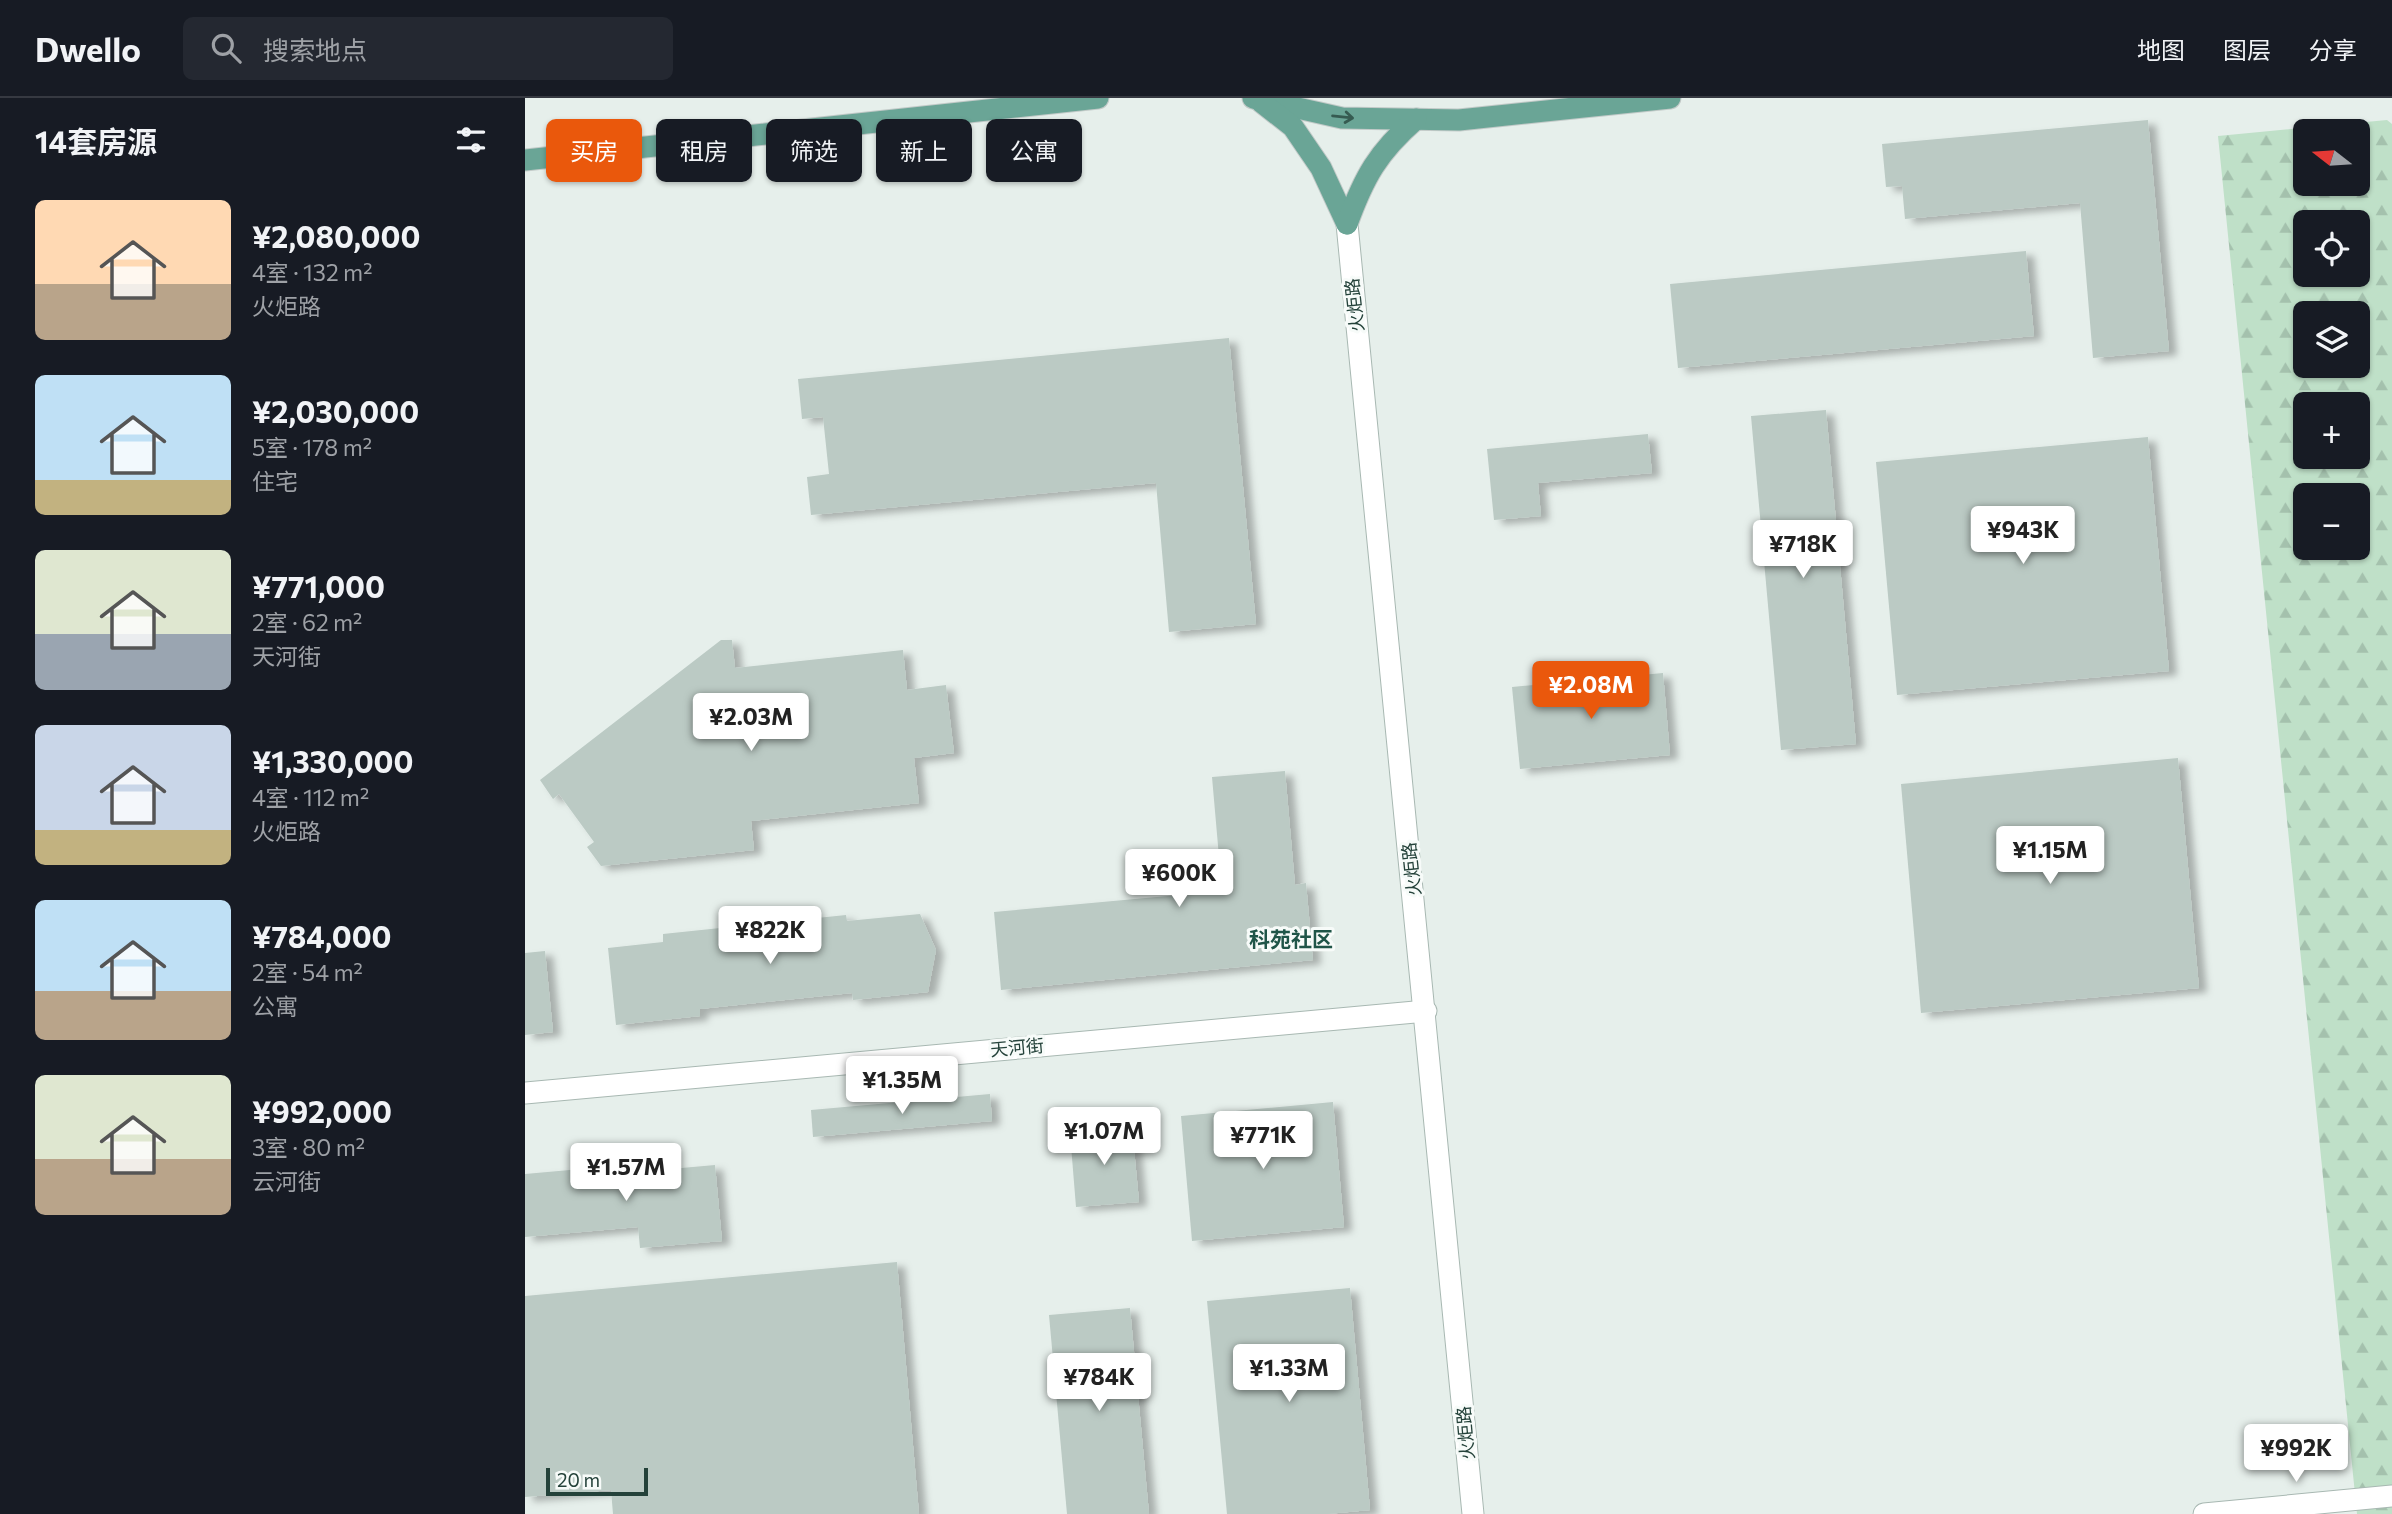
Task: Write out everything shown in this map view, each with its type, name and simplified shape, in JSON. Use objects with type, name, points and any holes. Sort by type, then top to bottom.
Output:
[{"type":"main road","points":[[525,160],[1098,98]]},
{"type":"main road","points":[[1255,98],[1342,118],[1459,120],[1670,98]]},
{"type":"main road","points":[[1255,98],[1293,127],[1321,168],[1347,224]]},
{"type":"main road","points":[[1347,224],[1363,180],[1388,143],[1416,119]]},
{"type":"street","name":"火炬路","points":[[1347,224],[1473,1514]]},
{"type":"street","name":"天河街","points":[[525,1093],[1426,1012]]},
{"type":"street","points":[[2204,1514],[2392,1496]]},
{"type":"green space","points":[[2387,120],[2392,124],[2392,1514],[2357,1514],[2218,136],[2293,129],[2293,196],[2370,196],[2370,122]]},
{"type":"building","points":[[2148,120],[2169,351],[2093,358],[2080,203],[1905,219],[1902,186],[1886,187],[1882,144]]},
{"type":"building","points":[[2026,251],[2034,336],[1678,368],[1670,284]]},
{"type":"building","points":[[1229,338],[1256,624],[1169,632],[1156,483],[811,515],[807,477],[829,474],[823,417],[802,419],[798,379]]},
{"type":"building","points":[[1826,410],[1856,744],[1781,750],[1751,416]]},
{"type":"building","points":[[1648,434],[1652,473],[1538,483],[1541,516],[1494,520],[1487,449]]},
{"type":"building","points":[[2148,437],[2169,671],[1897,695],[1876,462]]},
{"type":"building","points":[[721,640],[732,640],[735,668],[903,650],[907,690],[946,685],[954,753],[914,758],[919,803],[751,821],[754,850],[601,866],[587,847],[594,842],[559,794],[553,799],[540,780]]},
{"type":"building","points":[[1663,673],[1670,755],[1520,769],[1512,687]]},
{"type":"building","points":[[2178,758],[2199,988],[1921,1013],[1901,784]]},
{"type":"building","points":[[1285,771],[1295,885],[1306,883],[1313,960],[1001,990],[994,912],[1222,891],[1212,777]]},
{"type":"building","points":[[920,914],[936,950],[928,992],[853,1000],[852,993],[700,1009],[700,1016],[616,1025],[608,948],[663,942],[663,934],[846,915],[847,921]]},
{"type":"building","points":[[545,951],[553,1032],[525,1035],[525,953]]},
{"type":"building","points":[[990,1094],[992,1121],[813,1137],[811,1110]]},
{"type":"building","points":[[1333,1102],[1344,1227],[1192,1241],[1181,1116]]},
{"type":"building","points":[[1132,1127],[1139,1202],[1076,1207],[1070,1133]]},
{"type":"building","points":[[637,1164],[637,1172],[715,1165],[722,1241],[640,1248],[638,1227],[525,1237],[525,1174]]},
{"type":"building","points":[[897,1262],[919,1514],[613,1514],[611,1490],[525,1497],[525,1296]]},
{"type":"building","points":[[1350,1288],[1370,1510],[1327,1514],[1227,1514],[1207,1301]]},
{"type":"building","points":[[1130,1308],[1149,1514],[1067,1514],[1049,1315]]},
{"type":"district","name":"科苑社区","points":[[1291,940]]}]
